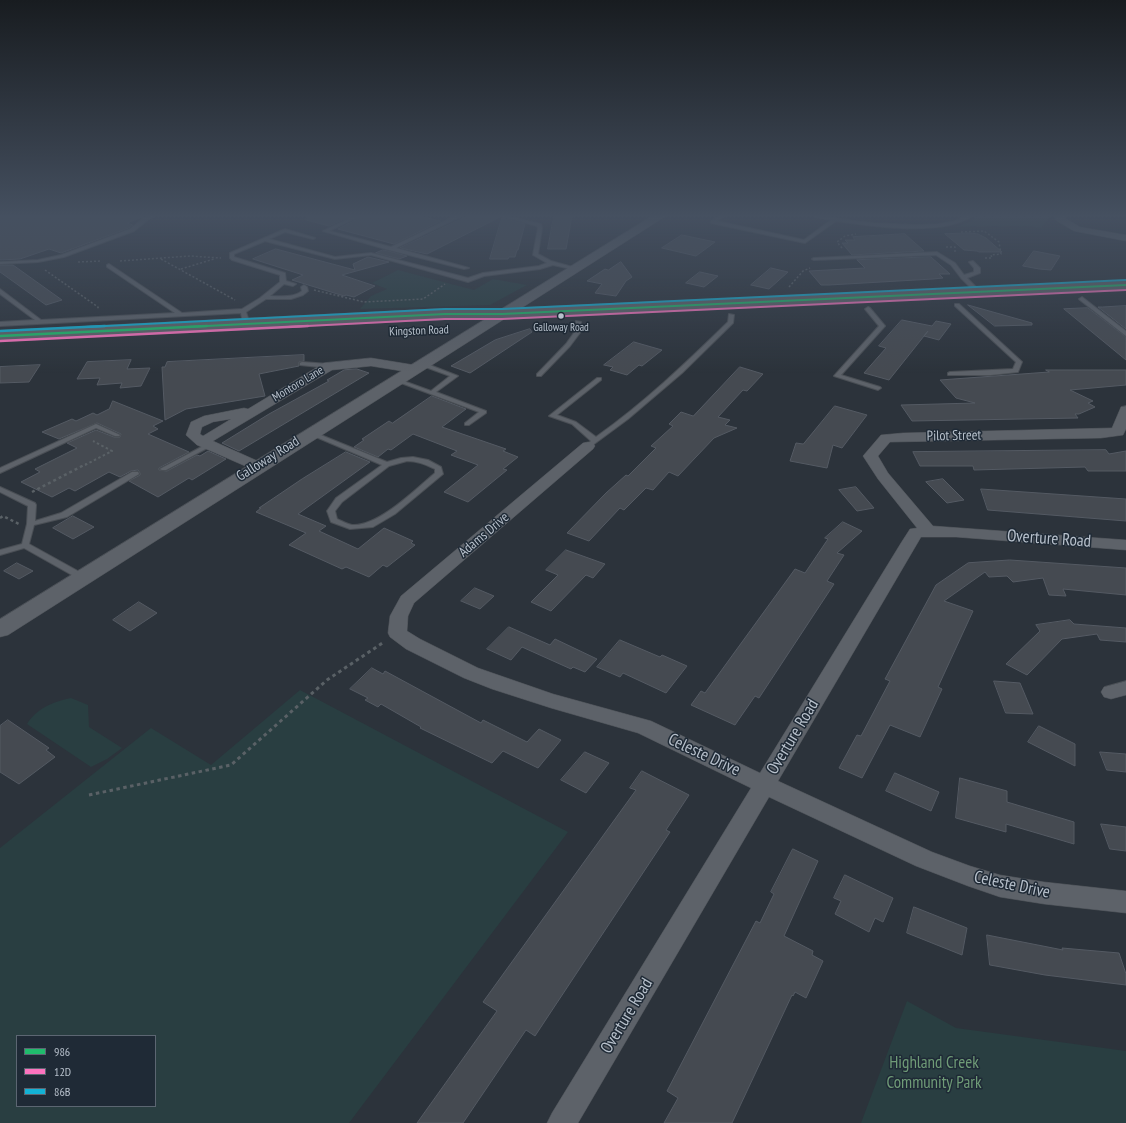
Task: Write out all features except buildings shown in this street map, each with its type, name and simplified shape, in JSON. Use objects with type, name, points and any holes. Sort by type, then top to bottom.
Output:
[{"type":"main road","name":"Kingston Road","points":[[0,336],[243,318],[502,314],[1126,284]]},
{"type":"main road","points":[[530,297],[544,305],[565,311]]},
{"type":"main road","name":"Kingston Road","points":[[0,348],[1126,297]]},
{"type":"street","name":"Galloway Road","points":[[0,628],[574,269]]},
{"type":"street","name":"Montoro Lane","points":[[206,443],[193,435],[196,425],[209,419],[256,409],[329,366],[371,362],[418,366]]},
{"type":"street","name":"Pilot Street","points":[[928,530],[876,469],[870,456],[886,438],[903,436],[1118,432],[1126,410]]},
{"type":"street","points":[[206,443],[257,466]]},
{"type":"street","name":"Adams Drive","points":[[397,633],[399,616],[407,600],[592,444]]},
{"type":"street","name":"Overture Road","points":[[562,1123],[916,533],[928,530],[1126,545]]},
{"type":"street","name":"Celeste Drive","points":[[397,633],[413,644],[471,674],[551,701],[644,727],[924,859],[968,876],[1000,886],[1044,893],[1126,902]]},
{"type":"lane","points":[[113,268],[182,315]]},
{"type":"lane","points":[[265,268],[283,274],[283,282]]},
{"type":"lane","points":[[425,268],[468,280],[483,275],[530,268]]},
{"type":"lane","points":[[956,268],[963,278],[978,291]]},
{"type":"lane","points":[[963,278],[977,273],[977,268]]},
{"type":"lane","points":[[283,282],[293,284]]},
{"type":"lane","points":[[0,324],[182,315],[243,318],[249,307],[265,297],[283,282]]},
{"type":"lane","points":[[265,297],[292,297],[303,294],[305,288]]},
{"type":"lane","points":[[0,291],[40,322]]},
{"type":"lane","points":[[1082,299],[1126,334]]},
{"type":"lane","points":[[950,374],[984,372],[999,373],[1016,371],[1019,362],[957,305]]},
{"type":"lane","points":[[868,309],[882,326],[837,376],[878,388]]},
{"type":"lane","points":[[599,379],[552,416],[574,423],[592,444],[626,419],[690,362],[731,322],[731,315]]},
{"type":"lane","points":[[539,375],[568,345],[579,330],[578,322]]},
{"type":"lane","points":[[302,364],[329,366]]},
{"type":"lane","points":[[418,366],[455,376],[434,390]]},
{"type":"lane","points":[[396,380],[484,412],[467,424]]},
{"type":"lane","points":[[0,471],[96,426],[117,435]]},
{"type":"lane","points":[[311,433],[387,465],[400,459],[415,458],[439,468],[439,474],[392,512],[370,525],[350,527],[334,520],[331,511],[338,500],[387,465]]},
{"type":"lane","points":[[164,469],[206,443]]},
{"type":"lane","points":[[31,524],[64,515],[135,474]]},
{"type":"lane","points":[[0,489],[32,505],[31,524],[25,545]]},
{"type":"lane","points":[[0,553],[25,545],[82,577]]},
{"type":"path","points":[[43,268],[98,307],[97,312]]},
{"type":"path","points":[[178,268],[249,307]]},
{"type":"path","points":[[181,270],[186,268]]},
{"type":"path","points":[[305,288],[364,302],[423,299],[431,295],[435,289],[458,277]]},
{"type":"path","points":[[30,493],[112,451],[94,441]]},
{"type":"path","points":[[0,518],[3,516],[21,525]]},
{"type":"path","points":[[89,795],[231,765],[328,680],[397,633]]},
{"type":"green space","points":[[398,270],[474,290],[493,279],[527,285],[490,305],[360,309],[371,296],[387,289],[372,283]]},
{"type":"green space","points":[[300,690],[568,832],[349,1123],[0,1123],[0,848],[151,728],[211,765]]},
{"type":"green space","points":[[71,698],[88,705],[89,727],[122,748],[107,759],[91,767],[27,724],[31,718],[46,706]]},
{"type":"green space","name":"Highland Creek Community Park","points":[[907,1001],[956,1028],[1126,1051],[1126,1123],[861,1123]]},
{"type":"transit line","name":"86B","points":[[0,331],[445,309],[502,309],[1126,280]]},
{"type":"transit line","name":"986","points":[[0,336],[445,314],[502,314],[1126,285]]},
{"type":"transit line","name":"12D","points":[[0,341],[445,319],[502,319],[1126,290]]},
{"type":"place","name":"Galloway Road","points":[[561,316]]}]
